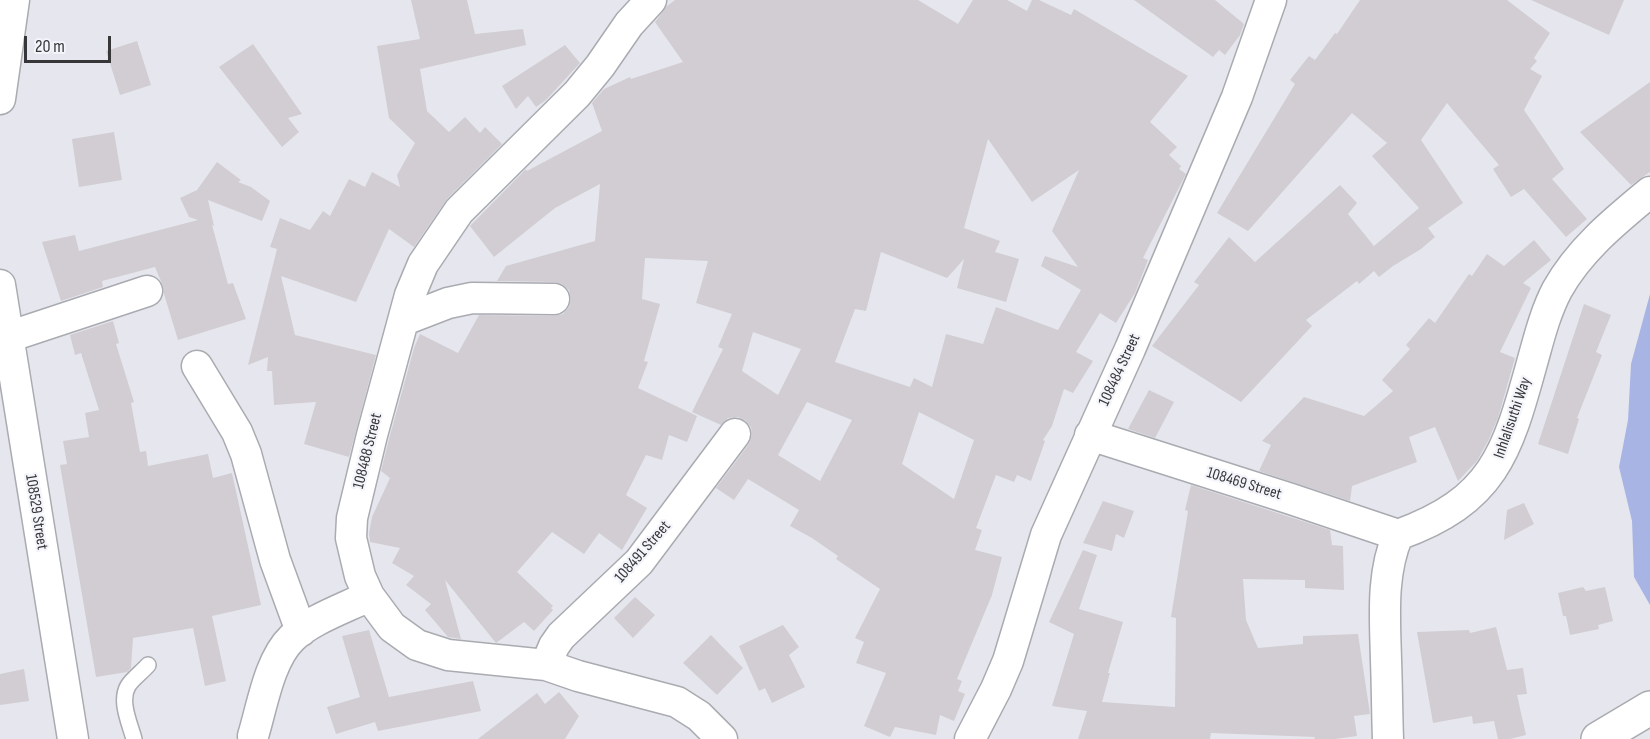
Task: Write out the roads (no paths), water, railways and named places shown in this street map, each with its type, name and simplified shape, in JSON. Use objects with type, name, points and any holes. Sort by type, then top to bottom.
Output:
[{"type":"street","points":[[0,99],[14,0]]},
{"type":"street","name":"108488 Street","points":[[651,0],[629,24],[577,94],[459,211],[430,252],[414,282],[372,435],[352,518],[354,555],[369,596],[392,627],[417,645],[448,655],[546,665],[578,676],[677,702],[699,716],[722,739]]},
{"type":"street","name":"108484 Street","points":[[970,739],[1008,661],[1046,535],[1130,349],[1238,97],[1271,0]]},
{"type":"street","name":"Inhlalisuthi Way","points":[[1398,535],[1416,529],[1447,513],[1466,500],[1490,475],[1509,437],[1522,401],[1543,322],[1557,291],[1576,260],[1613,223],[1650,192]]},
{"type":"street","name":"108529 Street","points":[[0,285],[73,739]]},
{"type":"street","points":[[8,336],[147,291]]},
{"type":"street","points":[[404,320],[448,303],[472,297],[554,299]]},
{"type":"street","points":[[197,366],[237,432],[246,454],[275,560],[302,631]]},
{"type":"street","name":"108491 Street","points":[[546,665],[561,636],[639,562],[735,434]]},
{"type":"street","name":"108469 Street","points":[[1090,435],[1398,535]]},
{"type":"street","points":[[1388,739],[1386,580],[1390,557],[1398,535]]},
{"type":"street","points":[[255,738],[275,662],[291,639],[369,596]]},
{"type":"street","points":[[1598,739],[1650,708]]},
{"type":"lane","points":[[134,739],[125,700],[126,691],[128,685],[148,665]]}]
